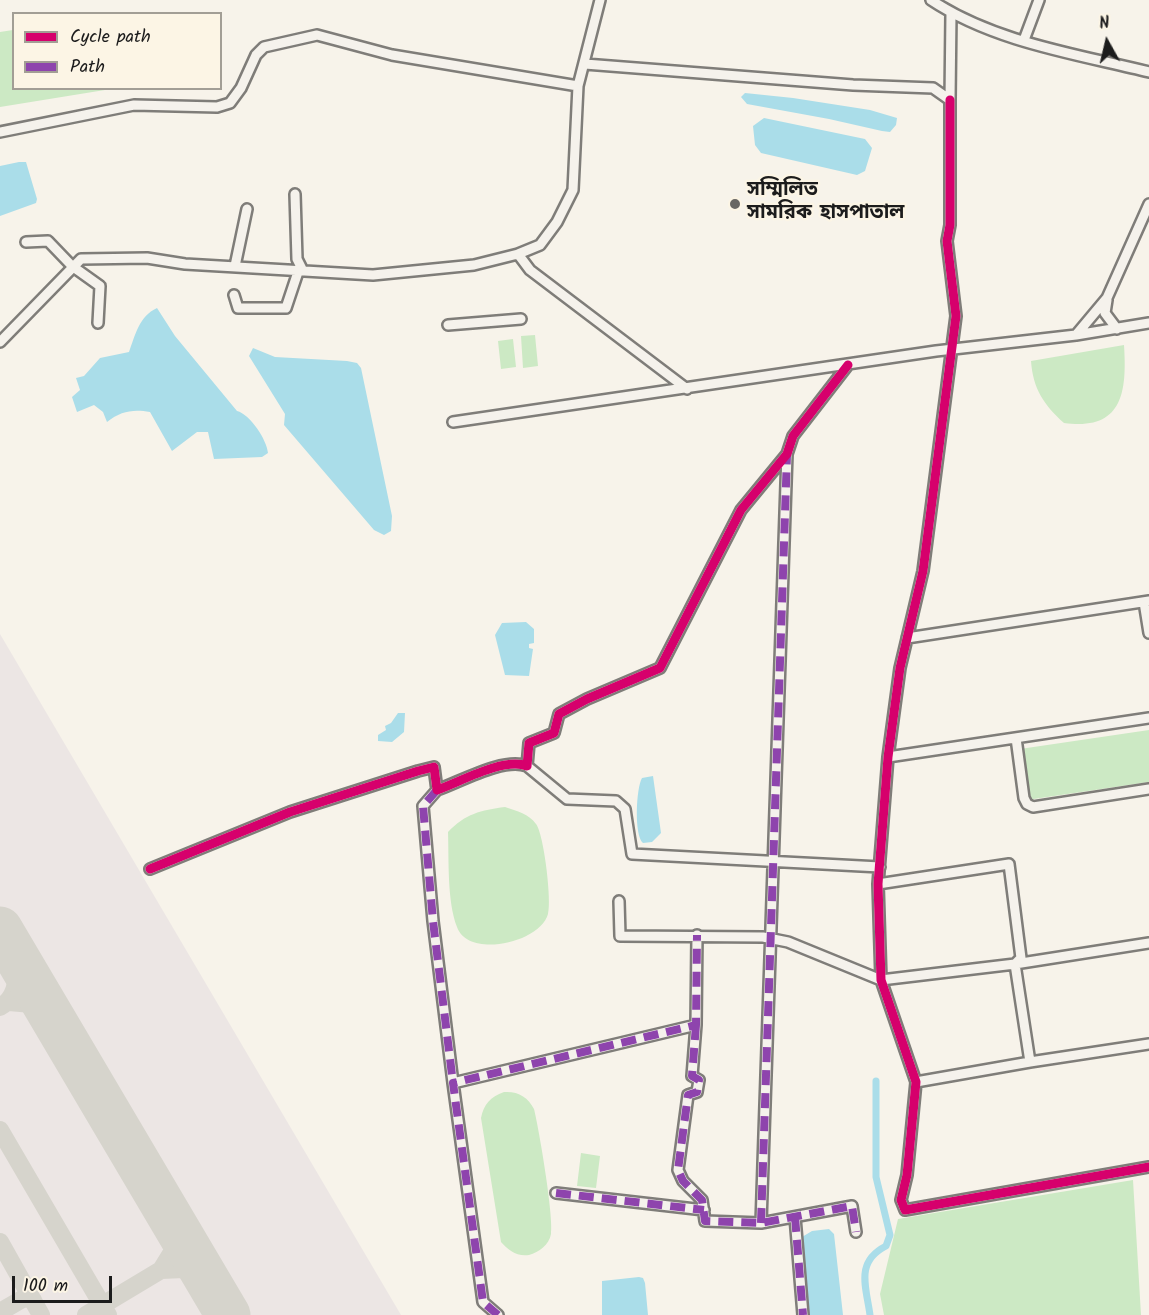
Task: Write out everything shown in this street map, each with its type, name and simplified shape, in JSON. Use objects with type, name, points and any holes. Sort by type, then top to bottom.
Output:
[{"type":"street","points":[[0,342],[81,259],[147,258],[185,264],[373,275],[474,265],[518,254],[540,245],[557,222],[573,190],[578,86],[600,0]]},
{"type":"street","points":[[931,0],[951,13],[996,33],[1149,72]]},
{"type":"street","points":[[1024,40],[1039,0]]},
{"type":"street","points":[[951,13],[950,225],[947,241],[956,316],[925,560],[900,668],[888,757],[878,884],[881,980],[916,1082],[902,1200],[905,1210],[1149,1167]]},
{"type":"street","points":[[0,132],[134,105],[223,105],[230,103],[241,88],[256,55],[264,47],[317,35],[392,55],[578,86]]},
{"type":"street","points":[[585,64],[852,85],[933,88],[950,100]]},
{"type":"street","points":[[234,295],[238,308],[286,308],[300,269],[297,259],[295,194]]},
{"type":"street","points":[[1076,335],[1107,298],[1149,204]]},
{"type":"street","points":[[235,266],[247,209]]},
{"type":"street","points":[[26,242],[48,241],[72,266],[100,286],[98,323]]},
{"type":"street","points":[[518,254],[530,270],[687,389]]},
{"type":"street","points":[[1107,298],[1105,313],[1117,329]]},
{"type":"street","points":[[448,325],[520,319]]},
{"type":"street","points":[[453,422],[950,349],[1076,335],[1149,324]]},
{"type":"street","points":[[761,1223],[787,454],[793,436],[848,365]]},
{"type":"street","points":[[527,766],[529,743],[554,733],[559,714],[587,699],[660,668],[741,510],[787,454]]},
{"type":"street","points":[[907,638],[1146,601],[1149,633]]},
{"type":"street","points":[[888,757],[1149,718]]},
{"type":"street","points":[[1016,738],[1024,798],[1027,804],[1033,807],[1149,789]]},
{"type":"street","points":[[498,1315],[483,1302],[433,921],[423,806],[437,790],[502,764],[517,762],[527,766],[567,799],[616,801],[625,809],[632,854],[879,867]]},
{"type":"street","points":[[150,869],[290,812],[418,771],[434,767],[437,790]]},
{"type":"street","points":[[878,884],[1009,864],[1021,958],[1015,964]]},
{"type":"street","points":[[619,901],[620,936],[763,937],[788,942],[881,980],[1015,964],[1149,943]]},
{"type":"street","points":[[697,935],[696,1025],[692,1076],[699,1080],[697,1092],[688,1095],[678,1170],[682,1181],[702,1200],[705,1221],[761,1223],[852,1206],[856,1232]]},
{"type":"street","points":[[1015,964],[1030,1062]]},
{"type":"street","points":[[453,1083],[696,1025]]},
{"type":"street","points":[[916,1082],[1149,1044]]},
{"type":"street","points":[[556,1192],[704,1210]]},
{"type":"street","points":[[795,1217],[803,1315]]},
{"type":"shaded area","points":[[0,634],[401,1315],[0,1315]]},
{"type":"green space","points":[[12,30],[12,90],[105,90],[0,107],[0,32]]},
{"type":"green space","points":[[535,335],[538,366],[523,368],[521,336]]},
{"type":"green space","points":[[513,339],[516,367],[501,369],[498,341]]},
{"type":"green space","points":[[1124,345],[1124,378],[1117,405],[1110,414],[1099,421],[1084,424],[1064,423],[1041,396],[1034,380],[1031,361]]},
{"type":"green space","points":[[1149,730],[1149,782],[1027,800],[1020,749]]},
{"type":"green space","points":[[505,807],[530,818],[539,830],[549,896],[548,914],[542,924],[532,933],[519,939],[489,945],[475,943],[464,937],[454,917],[449,880],[448,832],[474,814]]},
{"type":"green space","points":[[504,1092],[522,1096],[534,1109],[546,1173],[551,1234],[543,1248],[529,1255],[513,1252],[501,1242],[481,1118],[488,1102]]},
{"type":"green space","points":[[581,1153],[600,1156],[596,1188],[577,1186]]},
{"type":"green space","points":[[1133,1180],[1141,1315],[884,1315],[880,1294],[898,1219]]},
{"type":"water","points":[[745,93],[870,110],[897,118],[896,125],[890,132],[882,131],[747,104],[741,97]]},
{"type":"water","points":[[764,118],[865,139],[872,148],[865,171],[857,175],[761,153],[755,145],[753,126]]},
{"type":"water","points":[[26,162],[37,199],[36,203],[0,216],[0,166]]},
{"type":"water","points":[[157,308],[175,336],[237,411],[247,417],[257,428],[265,441],[268,453],[262,457],[214,459],[208,432],[197,432],[172,451],[150,412],[127,412],[107,422],[103,412],[94,405],[77,412],[72,397],[80,390],[76,378],[84,376],[100,358],[129,352],[142,321]]},
{"type":"water","points":[[253,348],[275,357],[347,361],[357,363],[361,368],[392,516],[391,531],[384,535],[374,530],[284,425],[285,414],[249,356]]},
{"type":"water","points":[[526,622],[534,629],[534,643],[529,644],[529,648],[533,649],[529,676],[505,675],[495,635],[502,623]]},
{"type":"water","points":[[398,713],[405,713],[404,732],[392,742],[378,741],[378,735],[386,730],[385,726],[391,723]]},
{"type":"water","points":[[653,776],[661,833],[652,842],[643,843],[637,822],[638,791],[642,778]]},
{"type":"water","points":[[829,1229],[834,1234],[843,1315],[807,1315],[802,1237],[812,1231]]},
{"type":"water","points":[[643,1278],[645,1283],[648,1315],[602,1315],[602,1281]]},
{"type":"waterway","points":[[870,1315],[865,1285],[866,1267],[876,1252],[886,1246],[890,1235],[876,1177],[876,1081]]},
{"type":"taxiway","points":[[0,1007],[14,992],[17,979],[16,957]]},
{"type":"taxiway","points":[[9,1002],[32,1004],[53,1019]]},
{"type":"taxiway","points":[[0,1130],[108,1315]]},
{"type":"taxiway","points":[[86,1315],[161,1270],[174,1249],[173,1222]]},
{"type":"taxiway","points":[[0,1242],[41,1315]]},
{"type":"taxiway","points":[[161,1270],[184,1269],[209,1283]]},
{"type":"taxiway","points":[[0,1312],[24,1298],[33,1300]]},
{"type":"runway","points":[[0,929],[228,1315]]},
{"type":"marked path","points":[[761,1223],[787,455]]},
{"type":"marked path","points":[[437,790],[423,806],[433,921],[453,1083]]},
{"type":"marked path","points":[[498,1315],[483,1302],[453,1083],[696,1025],[697,935]]},
{"type":"marked path","points":[[696,1025],[692,1076],[699,1080],[697,1092],[688,1095],[678,1170],[683,1181],[702,1200],[705,1221],[761,1223],[852,1206],[856,1232]]},
{"type":"marked path","points":[[556,1193],[704,1210]]},
{"type":"marked path","points":[[795,1217],[803,1315]]},
{"type":"cycle path","points":[[950,100],[950,225],[947,241],[956,316],[923,571],[900,668],[888,757],[878,884],[881,980],[916,1082],[907,1175],[901,1200],[905,1210],[1149,1167]]},
{"type":"cycle path","points":[[150,869],[290,812],[418,771],[434,767],[437,790],[495,767],[518,764],[527,766],[529,743],[554,733],[559,714],[587,699],[660,668],[741,510],[787,454],[793,436],[848,365]]},
{"type":"place","name":"সম্মিলিত সামরিক হাসপাতাল","points":[[735,204]]}]
